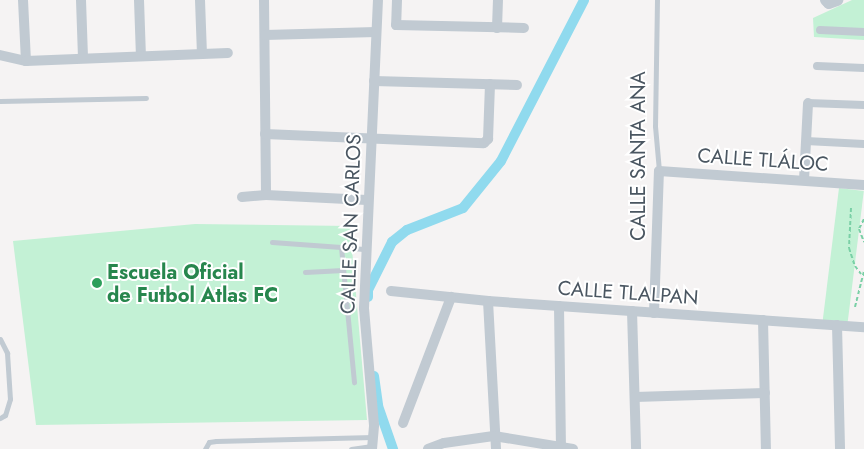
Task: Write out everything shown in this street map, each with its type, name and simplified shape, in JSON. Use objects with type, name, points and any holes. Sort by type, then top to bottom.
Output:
[{"type":"street","points":[[23,0],[26,60]]},
{"type":"street","points":[[81,0],[83,58]]},
{"type":"street","points":[[139,0],[141,56]]},
{"type":"street","points":[[200,0],[202,54]]},
{"type":"street","points":[[264,0],[266,195]]},
{"type":"street","name":"CALLE SAN CARLOS","points":[[372,444],[364,308],[378,0]]},
{"type":"street","points":[[397,0],[396,25],[524,28]]},
{"type":"street","points":[[497,28],[498,0]]},
{"type":"street","points":[[826,0],[829,3],[837,0]]},
{"type":"street","points":[[820,30],[864,32]]},
{"type":"street","points":[[264,35],[376,32]]},
{"type":"street","points":[[0,55],[26,60],[228,53]]},
{"type":"street","points":[[817,66],[864,68]]},
{"type":"street","points":[[374,81],[517,85]]},
{"type":"street","points":[[265,134],[486,142],[490,84]]},
{"type":"street","points":[[804,180],[808,102],[864,104]]},
{"type":"street","points":[[806,141],[864,144]]},
{"type":"street","name":"CALLE TLÁLOC","points":[[659,171],[864,185]]},
{"type":"street","name":"CALLE SANTA ANA","points":[[654,313],[659,171]]},
{"type":"street","points":[[242,198],[266,195],[368,200]]},
{"type":"street","name":"CALLE TLALPAN","points":[[391,290],[488,301],[864,327]]},
{"type":"street","points":[[403,423],[451,297]]},
{"type":"street","points":[[488,301],[496,449]]},
{"type":"street","points":[[559,306],[561,446]]},
{"type":"street","points":[[632,311],[636,449]]},
{"type":"street","points":[[762,320],[766,449]]},
{"type":"street","points":[[837,325],[840,449]]},
{"type":"street","points":[[635,397],[765,393]]},
{"type":"street","points":[[428,449],[444,443],[494,436],[573,449]]},
{"type":"lane","name":"CALLE SANTA ANA","points":[[657,0],[655,126],[659,171]]},
{"type":"lane","points":[[0,101],[146,98]]},
{"type":"lane","points":[[272,242],[366,249]]},
{"type":"lane","points":[[341,247],[354,382]]},
{"type":"lane","points":[[305,272],[343,270]]},
{"type":"lane","points":[[0,339],[7,353],[10,399],[5,416],[0,418]]},
{"type":"lane","points":[[205,449],[210,442],[216,440],[372,444]]},
{"type":"lane","points":[[351,449],[372,444]]},
{"type":"path","points":[[851,208],[849,248],[855,266],[861,274]]},
{"type":"path","points":[[864,219],[859,229],[864,242]]},
{"type":"path","points":[[855,307],[861,274],[864,270]]},
{"type":"green space","points":[[852,0],[864,0],[864,40],[814,37],[813,18]]},
{"type":"green space","points":[[839,188],[864,191],[847,324],[823,321]]},
{"type":"green space","points":[[195,224],[350,226],[367,420],[36,425],[13,241]]},
{"type":"waterway","points":[[368,297],[368,290],[392,242],[407,230],[463,208],[501,161],[584,0]]},
{"type":"waterway","points":[[374,376],[378,406],[393,449]]},
{"type":"place","name":"Escuela Oficial de Futbol Atlas FC","points":[[97,283]]}]
